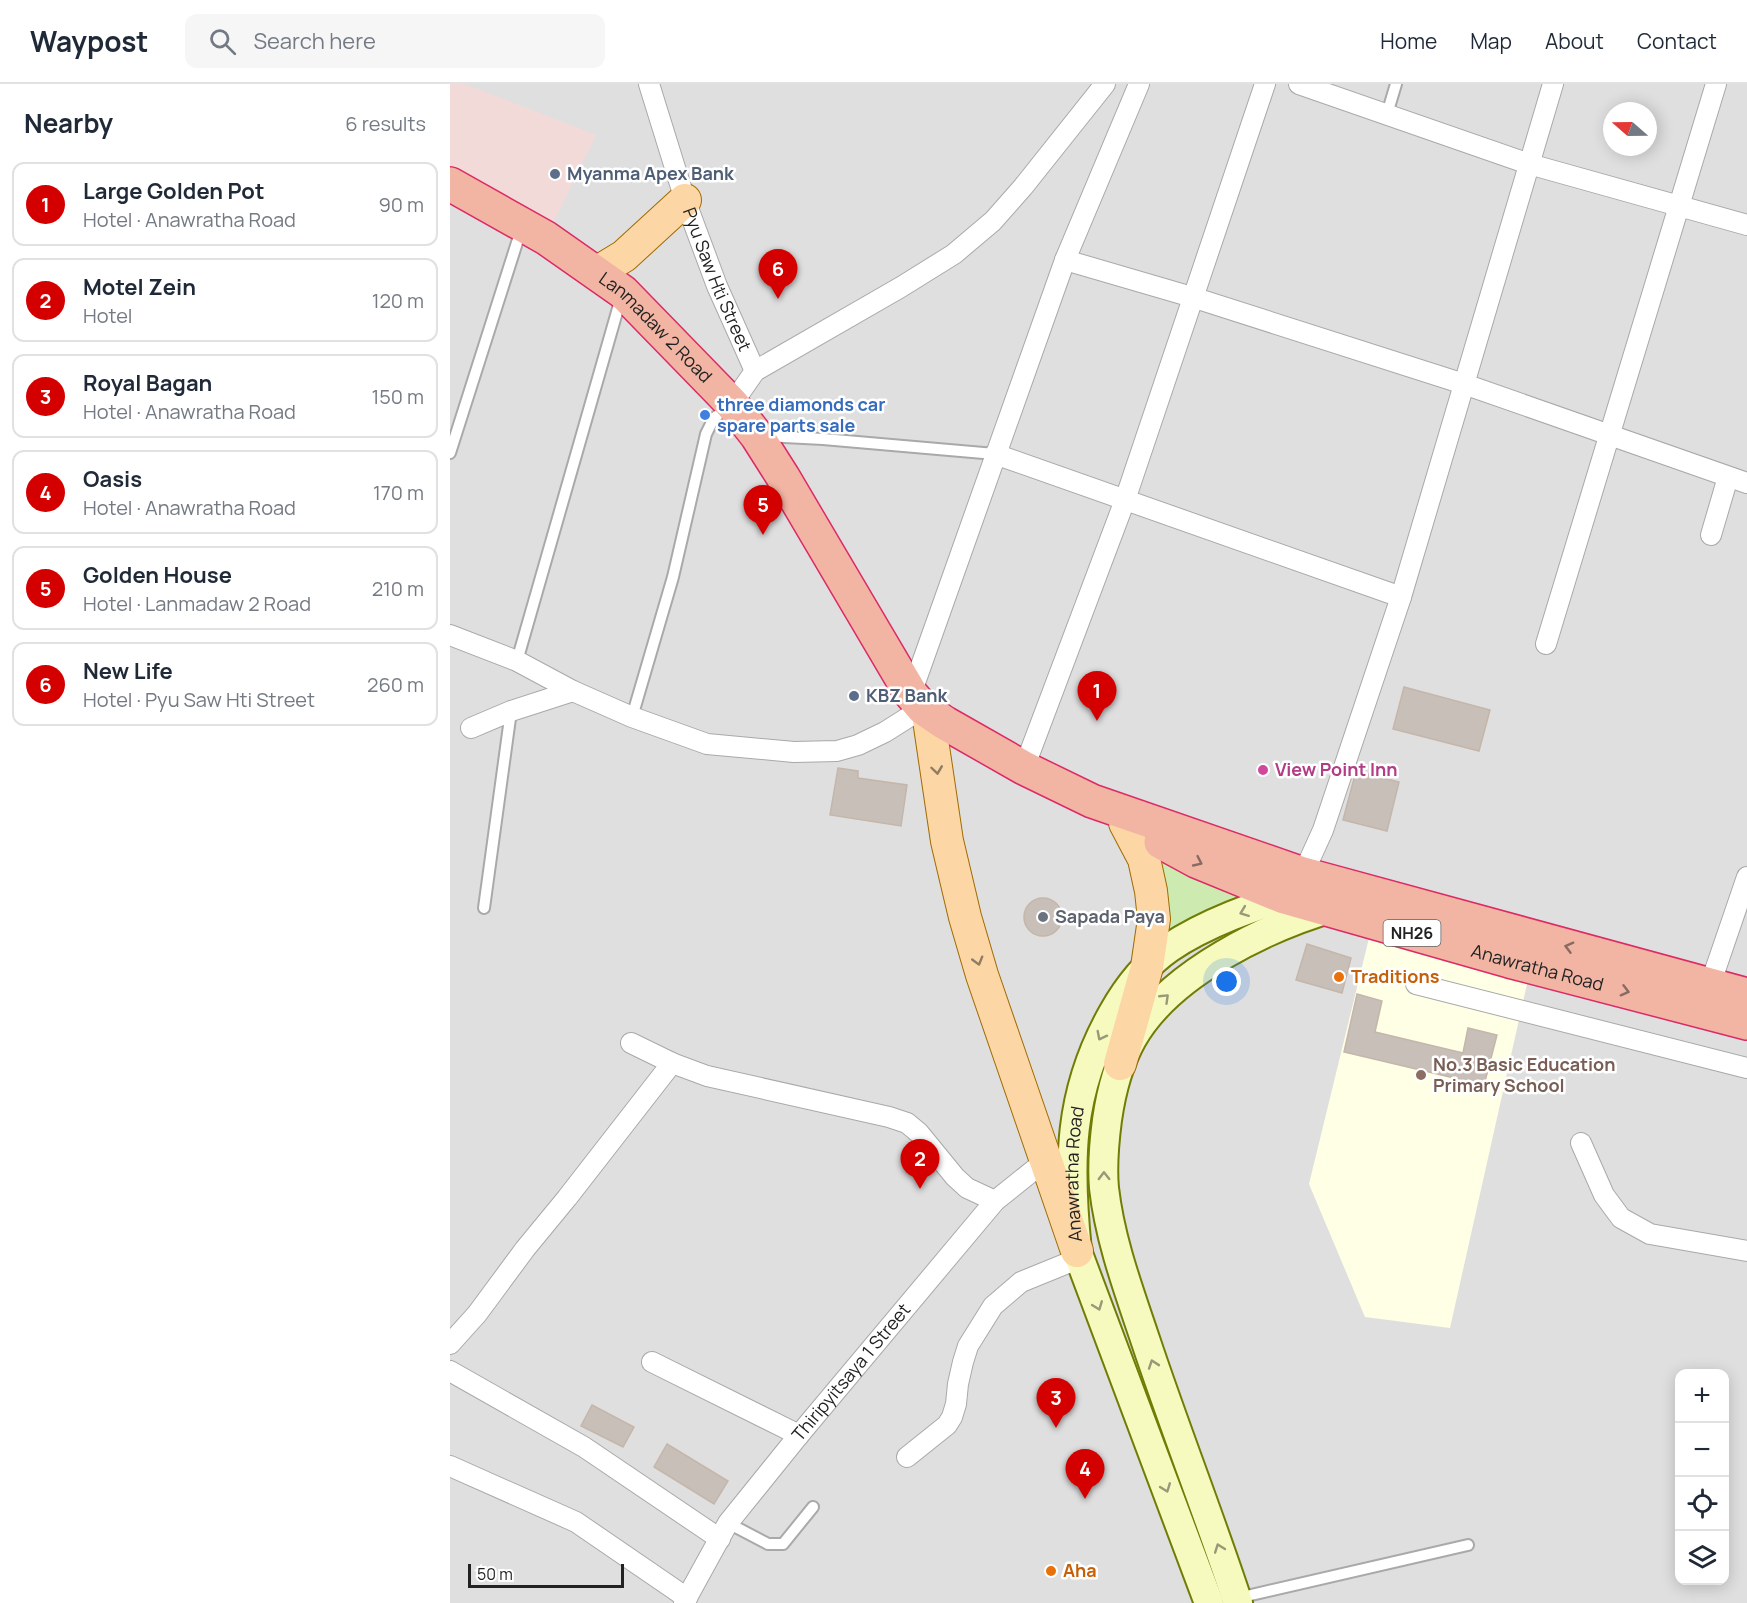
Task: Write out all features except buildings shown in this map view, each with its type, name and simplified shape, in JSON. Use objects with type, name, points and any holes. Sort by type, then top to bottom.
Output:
[{"type":"highway","name":"Lanmadaw 2 Road","points":[[450,184],[523,224],[622,292],[732,404],[757,436],[783,477],[921,705]]},
{"type":"highway","name":"NH26","points":[[921,705],[1024,768],[1092,801]]},
{"type":"highway","name":"Anawratha Road","points":[[1092,801],[1294,885]]},
{"type":"highway","name":"Anawratha Road","points":[[1092,801],[1125,823],[1196,861],[1334,896],[1509,961],[1747,1023]]},
{"type":"highway","name":"Anawratha Road","points":[[1334,896],[1378,895],[1747,995]]},
{"type":"main road","points":[[596,273],[624,256],[685,200]]},
{"type":"main road","points":[[921,705],[947,841],[965,917],[982,975],[1078,1255]]},
{"type":"main road","points":[[1120,1064],[1147,967],[1154,920],[1151,891],[1144,860],[1125,823]]},
{"type":"main road","name":"Anawratha Road","points":[[1228,1601],[1078,1255],[1072,1201],[1072,1161],[1076,1114],[1095,1048],[1119,1003],[1147,967],[1169,948],[1200,930],[1294,885]]},
{"type":"main road","name":"Anawratha Road","points":[[1228,1601],[1116,1253],[1104,1188],[1104,1143],[1109,1102],[1120,1064],[1133,1037],[1154,1009],[1178,986],[1234,948],[1281,926],[1334,896]]},
{"type":"street","name":"Pyu Saw Hti Street","points":[[649,84],[685,200],[717,286],[755,371]]},
{"type":"street","points":[[732,404],[755,371],[954,254],[993,221],[1105,84]]},
{"type":"street","points":[[450,635],[517,661],[573,691],[632,717],[707,744],[794,752],[837,751],[858,745],[885,732],[921,705],[995,454],[1065,260],[1139,84]]},
{"type":"street","points":[[1024,768],[1125,500],[1265,84]]},
{"type":"street","points":[[1299,84],[1529,164],[1747,225]]},
{"type":"street","points":[[1294,885],[1323,830],[1401,597],[1553,84]]},
{"type":"street","points":[[1546,644],[1716,84]]},
{"type":"street","points":[[1065,260],[1192,297],[1464,384],[1747,483]]},
{"type":"street","points":[[995,454],[1401,597]]},
{"type":"street","points":[[1711,535],[1728,477]]},
{"type":"street","points":[[471,728],[511,711],[573,691]]},
{"type":"street","points":[[1710,985],[1747,877]]},
{"type":"street","points":[[1416,984],[1747,1068]]},
{"type":"street","points":[[631,1044],[707,1076],[907,1123],[919,1133],[955,1177],[967,1188],[995,1201]]},
{"type":"street","points":[[450,1344],[477,1314],[525,1249],[672,1063]]},
{"type":"street","points":[[1581,1143],[1604,1196],[1622,1218],[1650,1234],[1747,1251]]},
{"type":"street","name":"Thiripyitsaya 1 Street","points":[[686,1600],[724,1531],[799,1435],[995,1201],[1045,1161]]},
{"type":"street","points":[[907,1457],[947,1425],[952,1417],[968,1346],[993,1306],[1021,1282],[1078,1255]]},
{"type":"street","points":[[652,1362],[799,1435]]},
{"type":"street","points":[[450,1371],[584,1447],[724,1531]]},
{"type":"street","points":[[450,1466],[576,1522],[686,1600]]},
{"type":"lane","points":[[1387,114],[1396,84]]},
{"type":"lane","points":[[450,453],[523,224]]},
{"type":"lane","points":[[517,661],[622,292]]},
{"type":"lane","points":[[632,717],[673,577],[706,434],[714,418],[732,404]]},
{"type":"lane","points":[[757,436],[823,439],[995,454]]},
{"type":"lane","points":[[484,908],[511,711]]},
{"type":"lane","points":[[724,1531],[768,1544],[783,1544],[813,1507]]},
{"type":"lane","points":[[1228,1601],[1468,1545]]},
{"type":"shaded area","points":[[450,84],[1747,84],[1747,1603],[450,1603]]},
{"type":"shaded area","points":[[450,84],[465,84],[596,135],[546,238],[450,186]]},
{"type":"shaded area","name":"No.3 Basic Education Primary School","points":[[1371,930],[1531,966],[1450,1328],[1365,1317],[1309,1184]]},
{"type":"green space","points":[[1150,853],[1243,896],[1164,943]]},
{"type":"place","name":"Myanma Apex Bank","points":[[555,174]]},
{"type":"place","name":"New Life","points":[[778,299]]},
{"type":"place","name":"three diamonds car spare parts sale","points":[[705,415]]},
{"type":"place","name":"Golden House","points":[[763,535]]},
{"type":"place","name":"KBZ Bank","points":[[854,696]]},
{"type":"place","name":"Large Golden Pot","points":[[1097,721]]},
{"type":"place","name":"View Point Inn","points":[[1263,770]]},
{"type":"place","name":"Sapada Paya","points":[[1043,917]]},
{"type":"place","name":"Traditions","points":[[1339,977]]},
{"type":"place","name":"No.3 Basic Education Primary School","points":[[1421,1075]]},
{"type":"place","name":"Motel Zein","points":[[920,1189]]},
{"type":"place","name":"Royal Bagan","points":[[1056,1428]]},
{"type":"place","name":"Oasis","points":[[1085,1499]]},
{"type":"place","name":"Aha","points":[[1051,1571]]}]
